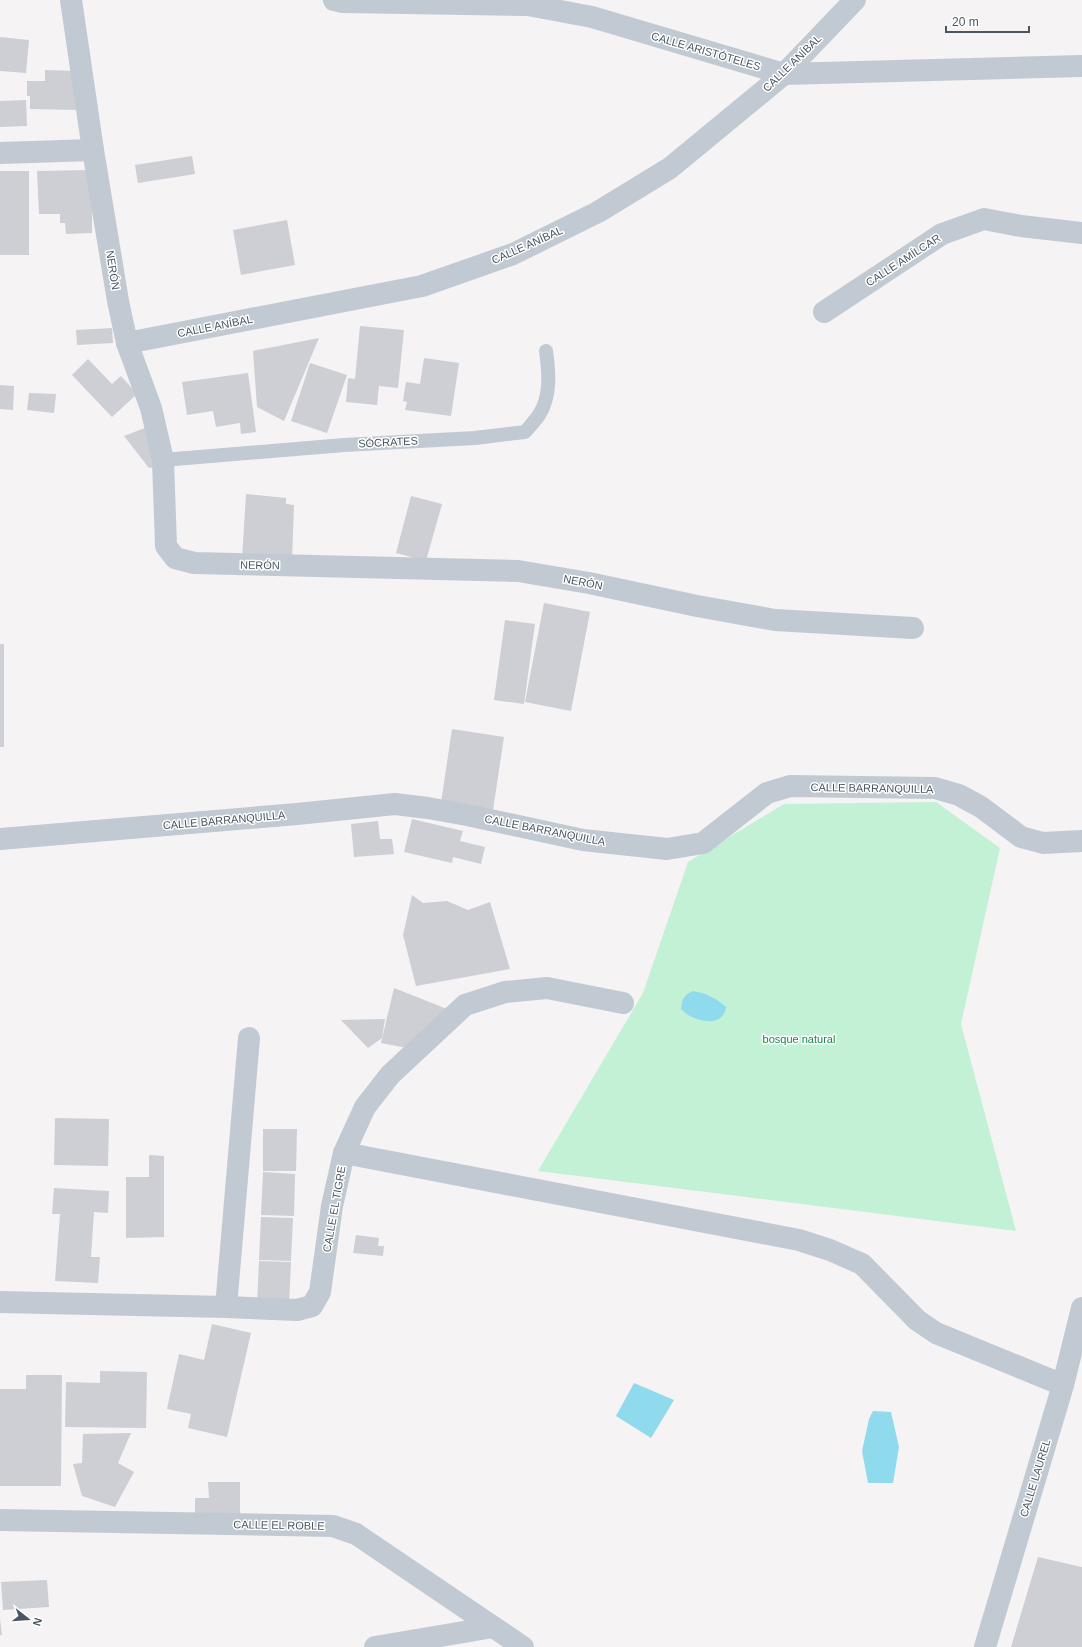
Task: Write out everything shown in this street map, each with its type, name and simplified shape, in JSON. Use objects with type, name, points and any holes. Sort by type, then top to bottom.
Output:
[{"type":"street","name":"NERÓN","points":[[71,0],[93,150],[118,301],[127,343],[151,408],[163,460],[166,546],[175,558],[194,563],[518,571],[589,583],[697,606],[775,620],[913,628]]},
{"type":"street","name":"CALLE ARISTÓTELES","points":[[334,0],[343,2],[528,5],[592,17],[784,74],[1082,66]]},
{"type":"street","name":"CALLE ANÍBAL","points":[[127,343],[422,286],[512,254],[598,212],[670,168],[784,74],[855,0]]},
{"type":"street","points":[[0,153],[93,150]]},
{"type":"street","name":"CALLE AMÍLCAR","points":[[824,312],[942,234],[984,219],[1021,226],[1082,233]]},
{"type":"street","name":"CALLE BARRANQUILLA","points":[[0,839],[297,814],[395,804],[467,815],[583,840],[667,849],[703,843],[766,793],[790,786],[935,788],[959,795],[981,807],[1021,837],[1043,843],[1082,841]]},
{"type":"street","name":"CALLE EL TIGRE","points":[[0,1302],[297,1310],[312,1306],[320,1292],[332,1206],[344,1153],[365,1108],[390,1075],[464,1005],[504,992],[547,988],[623,1003]]},
{"type":"street","points":[[226,1307],[250,1038]]},
{"type":"street","points":[[344,1153],[799,1240],[830,1250],[862,1264],[918,1320],[936,1333],[1062,1385]]},
{"type":"street","name":"CALLE LAUREL","points":[[985,1647],[1062,1385],[1082,1308]]},
{"type":"street","name":"CALLE EL ROBLE","points":[[0,1520],[333,1526],[356,1534],[523,1647]]},
{"type":"street","points":[[375,1647],[493,1627]]},
{"type":"lane","name":"SÓCRATES","points":[[163,460],[344,445],[475,438],[525,432],[540,414],[548,390],[549,371],[546,351]]},
{"type":"green space","name":"bosque natural","points":[[936,802],[1000,848],[961,1024],[1016,1231],[538,1171],[643,993],[688,862],[784,804]]},
{"type":"water","points":[[693,991],[707,995],[722,1004],[726,1007],[724,1014],[719,1019],[706,1021],[699,1020],[686,1013],[681,1009],[682,1003],[687,994]]},
{"type":"water","points":[[634,1383],[674,1400],[651,1438],[616,1416]]},
{"type":"water","points":[[873,1411],[891,1412],[899,1447],[893,1483],[868,1483],[862,1451],[869,1419]]},
{"type":"building","points":[[0,37],[29,40],[26,73],[0,71]]},
{"type":"building","points":[[45,70],[78,71],[78,110],[30,109],[30,96],[27,96],[27,81],[45,81]]},
{"type":"building","points":[[26,100],[27,126],[0,127],[0,101]]},
{"type":"building","points":[[192,156],[195,174],[138,183],[135,165]]},
{"type":"building","points":[[92,170],[92,233],[66,234],[65,223],[60,223],[60,214],[39,214],[37,171]]},
{"type":"building","points":[[0,171],[29,171],[29,255],[0,255]]},
{"type":"building","points":[[287,220],[295,265],[241,275],[233,230]]},
{"type":"building","points":[[360,326],[404,330],[398,388],[379,386],[377,405],[346,402],[348,378],[355,379]]},
{"type":"building","points":[[112,328],[113,343],[77,345],[76,330]]},
{"type":"building","points":[[319,338],[284,421],[257,407],[253,351]]},
{"type":"building","points":[[424,358],[459,363],[451,416],[405,410],[407,402],[403,401],[406,382],[420,384]]},
{"type":"building","points":[[88,359],[112,384],[121,376],[137,394],[112,417],[72,375]]},
{"type":"building","points":[[310,363],[347,375],[327,433],[291,421]]},
{"type":"building","points":[[248,373],[256,432],[241,434],[240,423],[216,427],[213,411],[187,415],[182,382]]},
{"type":"building","points":[[0,385],[14,386],[13,410],[0,409]]},
{"type":"building","points":[[29,393],[56,394],[54,413],[27,410]]},
{"type":"building","points":[[150,426],[158,466],[149,468],[124,436]]},
{"type":"building","points":[[246,494],[286,498],[286,504],[294,505],[292,561],[242,559]]},
{"type":"building","points":[[411,496],[442,504],[426,561],[396,553]]},
{"type":"building","points":[[544,603],[590,612],[571,711],[525,702]]},
{"type":"building","points":[[505,620],[535,624],[524,704],[494,700]]},
{"type":"building","points":[[0,644],[4,644],[4,747],[0,747]]},
{"type":"building","points":[[452,729],[504,737],[493,810],[441,803]]},
{"type":"building","points":[[412,819],[463,831],[460,841],[485,847],[481,864],[453,857],[452,863],[404,852]]},
{"type":"building","points":[[378,821],[380,839],[392,839],[394,854],[354,857],[351,824]]},
{"type":"building","points":[[412,895],[423,903],[447,901],[468,910],[490,902],[510,969],[416,986],[403,935]]},
{"type":"building","points":[[394,988],[452,1011],[412,1049],[381,1043]]},
{"type":"building","points":[[385,1019],[382,1038],[368,1048],[341,1020]]},
{"type":"building","points":[[55,1118],[109,1119],[108,1166],[54,1165]]},
{"type":"building","points":[[263,1129],[297,1129],[296,1171],[263,1171]]},
{"type":"building","points":[[149,1155],[164,1156],[164,1237],[126,1238],[126,1177],[149,1177]]},
{"type":"building","points":[[263,1172],[295,1174],[294,1216],[261,1215]]},
{"type":"building","points":[[54,1188],[109,1191],[108,1213],[94,1212],[91,1257],[100,1257],[98,1283],[55,1281],[60,1214],[52,1214]]},
{"type":"building","points":[[261,1217],[293,1218],[291,1261],[259,1260]]},
{"type":"building","points":[[356,1235],[379,1238],[378,1246],[384,1246],[383,1256],[353,1253]]},
{"type":"building","points":[[259,1261],[291,1262],[289,1306],[257,1305]]},
{"type":"building","points":[[212,1324],[251,1333],[227,1437],[188,1428],[191,1414],[167,1409],[179,1354],[204,1360]]},
{"type":"building","points":[[100,1371],[147,1372],[146,1428],[65,1427],[66,1382],[100,1383]]},
{"type":"building","points":[[26,1375],[62,1375],[61,1486],[0,1486],[0,1389],[26,1389]]},
{"type":"building","points":[[131,1433],[118,1463],[134,1472],[115,1507],[82,1496],[73,1464],[82,1463],[83,1434]]},
{"type":"building","points":[[208,1482],[240,1482],[240,1514],[195,1514],[195,1498],[209,1498]]},
{"type":"building","points":[[1038,1557],[1082,1567],[1082,1647],[1011,1647]]},
{"type":"building","points":[[47,1580],[49,1607],[3,1610],[1,1582]]},
{"type":"building","points":[[0,1619],[2,1635],[0,1635]]}]
